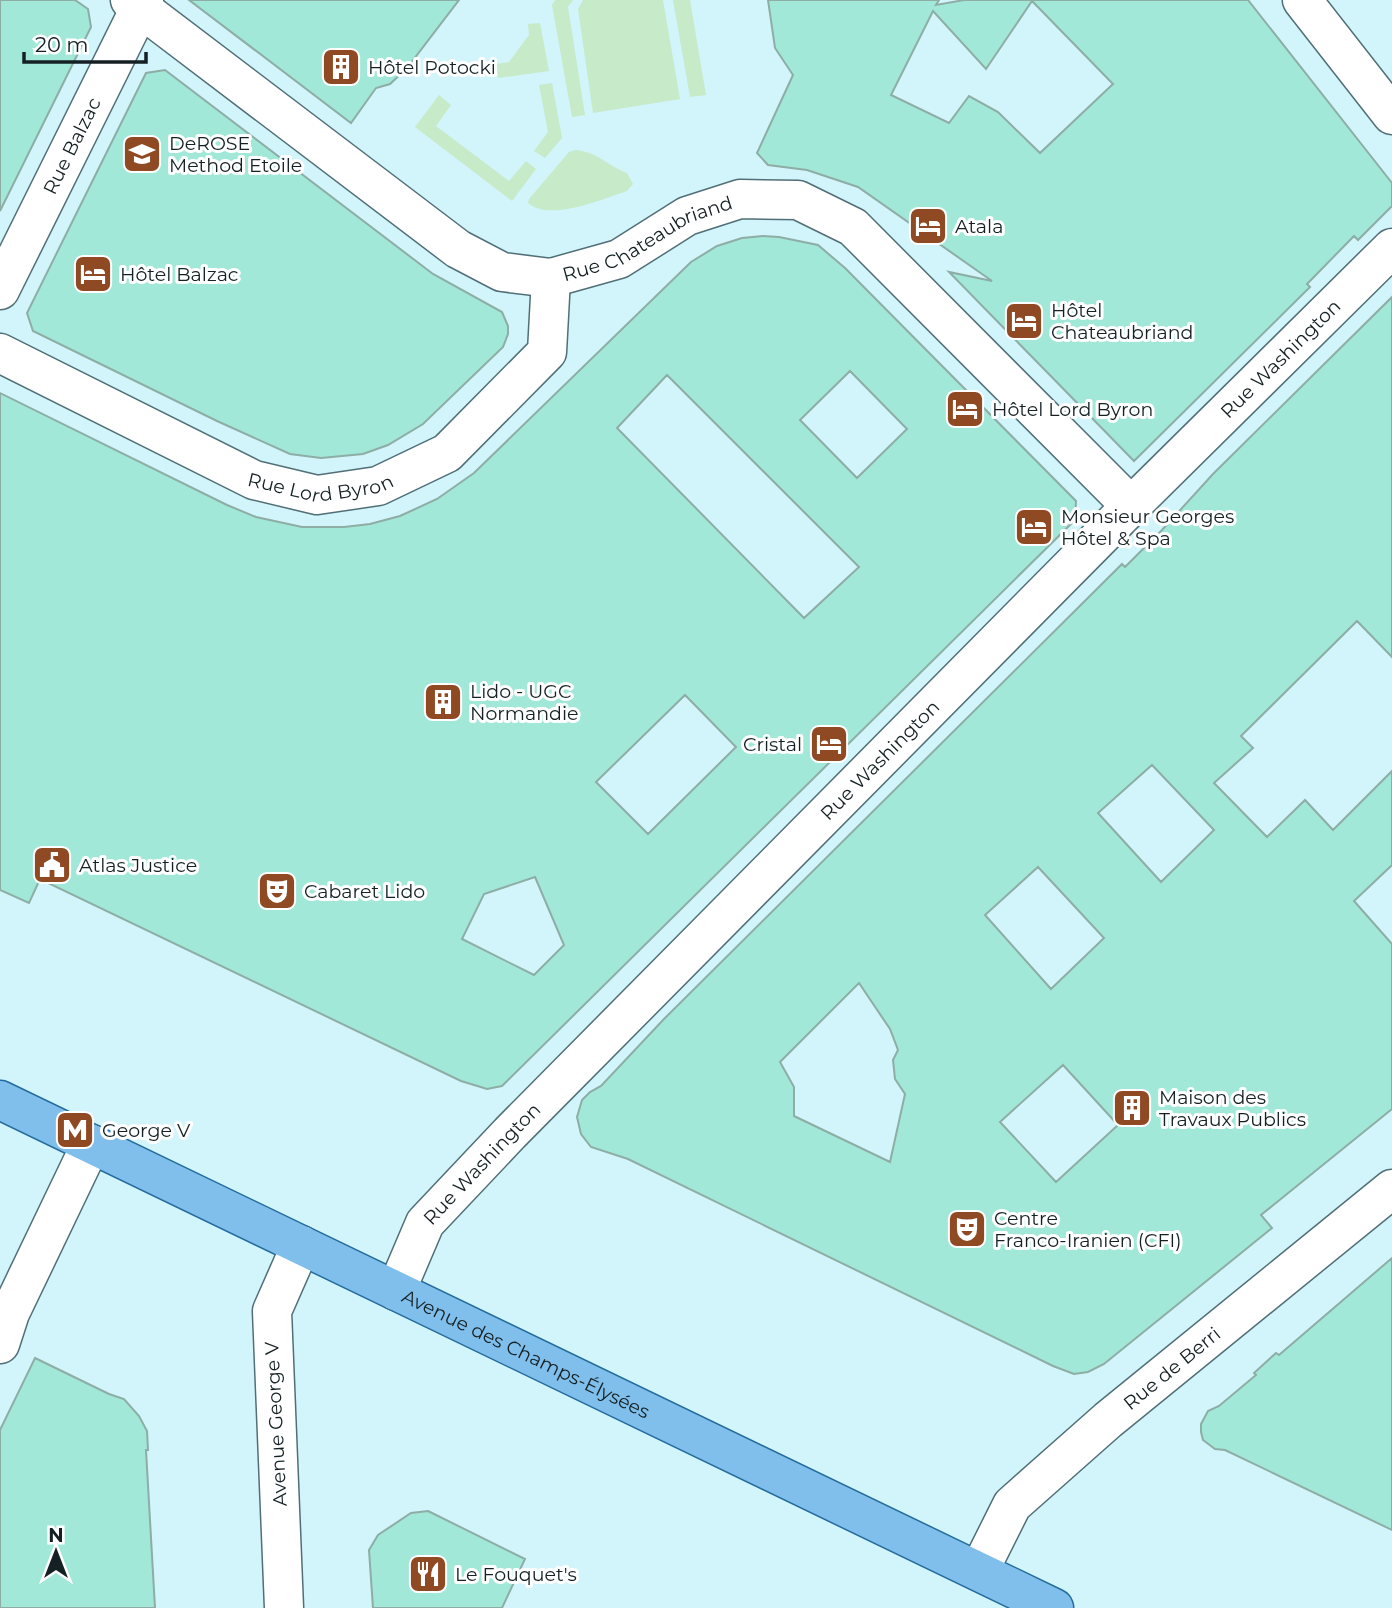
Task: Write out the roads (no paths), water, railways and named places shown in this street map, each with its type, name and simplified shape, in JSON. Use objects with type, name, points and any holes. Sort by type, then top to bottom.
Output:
[{"type":"main road","name":"Avenue des Champs-Élysées","points":[[0,1100],[1047,1607]]},
{"type":"street","points":[[1301,0],[1392,115]]},
{"type":"street","name":"Rue Chateaubriand","points":[[138,3],[458,248],[502,272],[551,278],[619,260],[687,216],[740,199],[798,200],[853,227],[1131,506]]},
{"type":"street","name":"Rue Balzac","points":[[0,290],[138,3]]},
{"type":"street","name":"Rue Washington","points":[[396,1291],[425,1223],[529,1113],[1131,506],[1392,248]]},
{"type":"street","name":"Rue Lord Byron","points":[[0,353],[254,480],[317,495],[378,486],[447,453],[547,352],[551,278]]},
{"type":"street","points":[[0,1345],[10,1313],[91,1144]]},
{"type":"street","name":"Rue de Berri","points":[[979,1572],[1012,1505],[1108,1420],[1392,1189]]},
{"type":"street","name":"Avenue George V","points":[[284,1608],[272,1311],[301,1245]]},
{"type":"place","name":"Hôtel Potocki","points":[[341,67]]},
{"type":"place","name":"DeROSE Method Etoile","points":[[142,154]]},
{"type":"place","name":"Atala","points":[[928,226]]},
{"type":"place","name":"Hôtel Balzac","points":[[93,274]]},
{"type":"place","name":"Hôtel Chateaubriand","points":[[1024,321]]},
{"type":"place","name":"Hôtel Lord Byron","points":[[965,409]]},
{"type":"place","name":"Monsieur Georges Hôtel & Spa","points":[[1034,527]]},
{"type":"place","name":"Lido - UGC Normandie","points":[[443,702]]},
{"type":"place","name":"Cristal","points":[[829,744]]},
{"type":"place","name":"Atlas Justice","points":[[52,865]]},
{"type":"place","name":"Cabaret Lido","points":[[277,891]]},
{"type":"place","name":"Maison des Travaux Publics","points":[[1132,1108]]},
{"type":"place","name":"George V","points":[[75,1130]]},
{"type":"place","name":"Centre Franco-Iranien (CFI)","points":[[967,1229]]},
{"type":"place","name":"Le Fouquet's","points":[[428,1574]]}]
